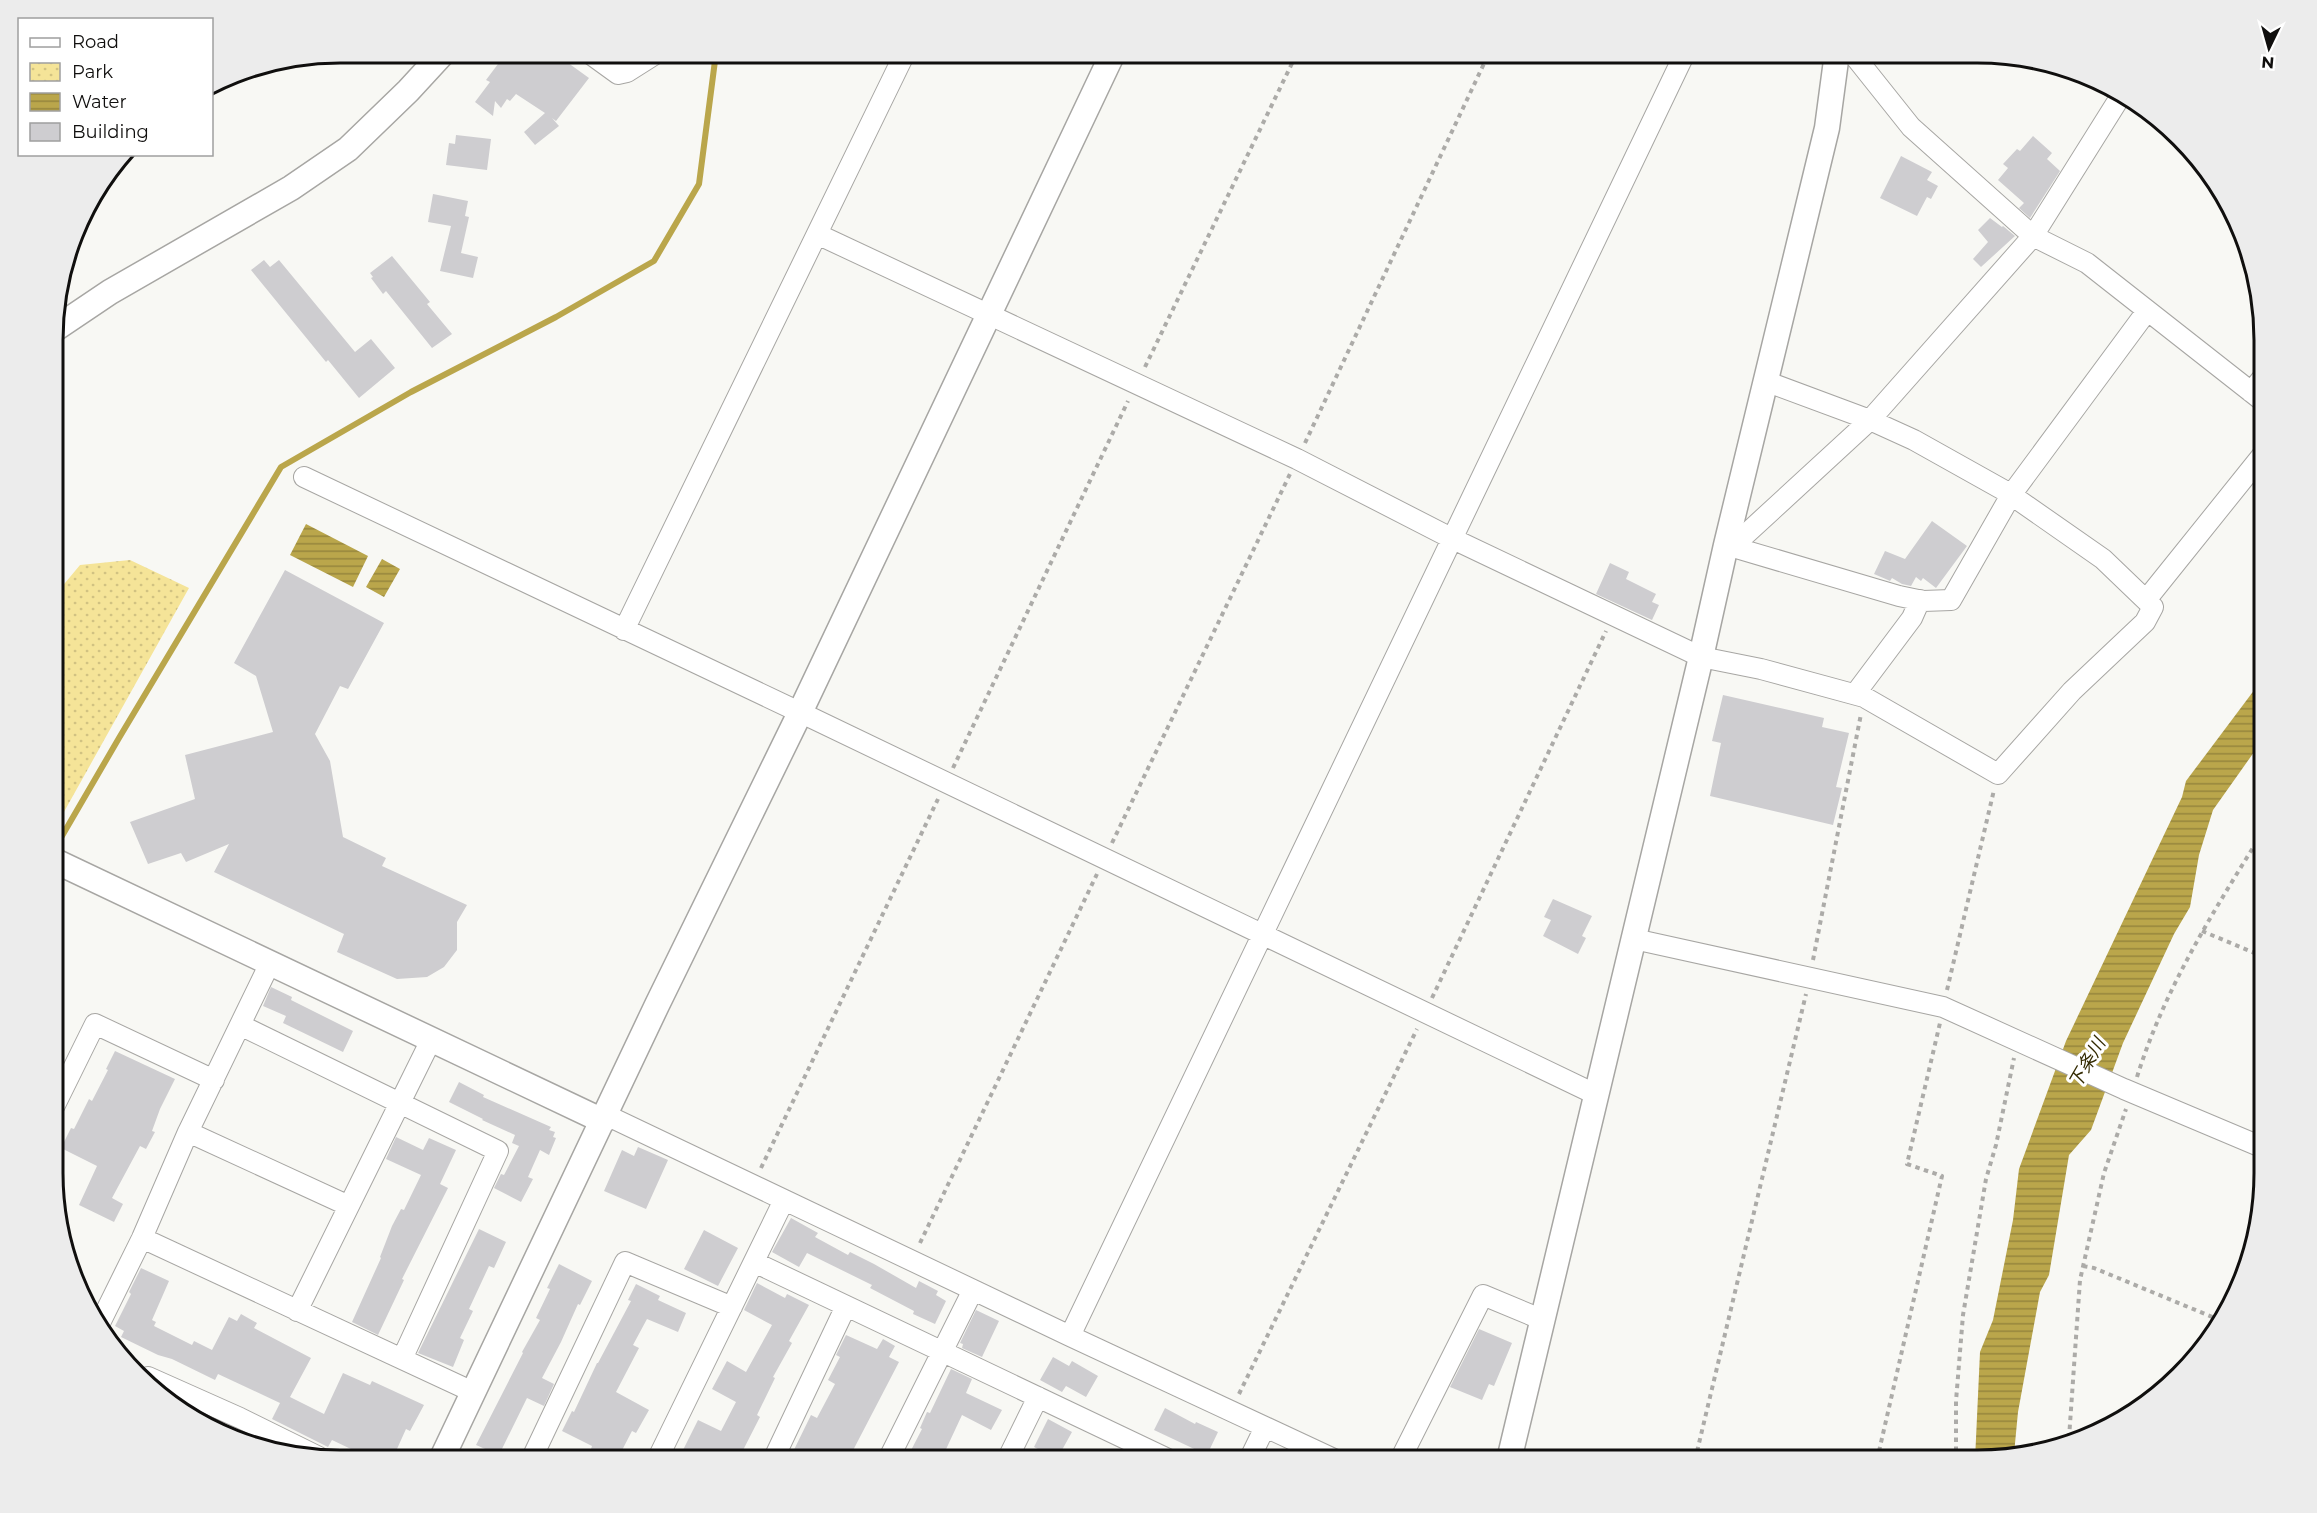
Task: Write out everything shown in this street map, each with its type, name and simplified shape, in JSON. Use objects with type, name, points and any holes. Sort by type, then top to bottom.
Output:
[{"type":"street","points":[[64,323],[110,292],[291,188],[348,149],[408,91],[433,63]]},
{"type":"street","points":[[604,63],[618,74],[627,72],[640,63]]},
{"type":"street","points":[[624,630],[900,63]]},
{"type":"street","points":[[446,1450],[657,1005],[800,712],[1108,63]]},
{"type":"street","points":[[1070,1336],[1680,63]]},
{"type":"street","points":[[1511,1450],[1827,128],[1836,63]]},
{"type":"street","points":[[1861,63],[1911,128],[2033,236],[2087,263],[2254,394]]},
{"type":"street","points":[[1729,546],[1870,420],[2033,236],[2117,101]]},
{"type":"street","points":[[817,234],[1297,459],[1451,538],[1701,657],[1761,669],[1860,696],[1998,774],[2072,691],[2145,621],[2153,607],[2103,559],[2011,495],[1914,440],[1870,420],[1766,381]]},
{"type":"street","points":[[1729,546],[1920,600],[1952,600],[2011,495],[2148,311]]},
{"type":"street","points":[[2146,600],[2254,465]]},
{"type":"street","points":[[304,477],[800,712],[1597,1095]]},
{"type":"street","points":[[1860,696],[1912,618],[1920,600]]},
{"type":"street","points":[[63,865],[432,1040],[753,1185],[1315,1450]]},
{"type":"street","points":[[1634,939],[1943,1007],[2254,1144]]},
{"type":"street","points":[[103,1316],[142,1238],[188,1132],[270,963]]},
{"type":"street","points":[[63,1089],[95,1024],[214,1080]]},
{"type":"street","points":[[240,1025],[498,1151],[402,1359]]},
{"type":"street","points":[[297,1311],[432,1040]]},
{"type":"street","points":[[188,1132],[350,1206]]},
{"type":"street","points":[[662,1450],[784,1200]]},
{"type":"street","points":[[142,1238],[473,1392]]},
{"type":"street","points":[[536,1450],[625,1262],[732,1307]]},
{"type":"street","points":[[754,1262],[1038,1397],[1128,1450]]},
{"type":"street","points":[[893,1450],[973,1290]]},
{"type":"street","points":[[1405,1450],[1484,1295],[1543,1320]]},
{"type":"street","points":[[778,1450],[846,1306]]},
{"type":"street","points":[[157,1381],[299,1447]]},
{"type":"street","points":[[1012,1450],[1038,1397]]},
{"type":"street","points":[[1254,1450],[1266,1427]]},
{"type":"path","points":[[753,1185],[1292,63]]},
{"type":"path","points":[[911,1260],[1297,459],[1484,63]]},
{"type":"path","points":[[1697,1450],[1810,977],[1860,696]]},
{"type":"path","points":[[1879,1450],[1942,1176],[1907,1164],[1998,774]]},
{"type":"path","points":[[2069,1434],[2074,1338],[2080,1280],[2104,1173],[2128,1090],[2183,965],[2254,846]]},
{"type":"path","points":[[2202,931],[2254,953]]},
{"type":"path","points":[[1956,1450],[1956,1401],[1963,1315],[1986,1179],[1996,1145],[2009,1073],[2024,1044]]},
{"type":"path","points":[[2083,1266],[2094,1268],[2213,1317]]},
{"type":"green space","points":[[130,560],[189,588],[63,814],[63,585],[80,565]]},
{"type":"water","points":[[306,524],[368,556],[353,587],[290,555]]},
{"type":"water","points":[[382,559],[400,569],[384,597],[366,587]]},
{"type":"water","name":"下条川","points":[[2254,690],[2254,752],[2213,810],[2199,855],[2190,907],[2174,934],[2123,1043],[2091,1130],[2069,1155],[2049,1275],[2040,1292],[2018,1412],[2015,1448],[1975,1450],[1980,1352],[1993,1320],[2013,1220],[2019,1169],[2066,1041],[2182,797],[2186,781]]},
{"type":"building","points":[[499,63],[568,63],[589,78],[556,121],[552,118],[559,126],[535,145],[524,132],[545,113],[516,94],[510,101],[507,99],[501,108],[495,101],[493,116],[475,102],[490,82],[486,80]]},
{"type":"building","points":[[456,135],[491,139],[487,170],[446,165],[449,143],[455,144]]},
{"type":"building","points":[[2033,136],[2052,153],[2047,159],[2060,171],[2030,218],[2019,208],[2024,203],[1998,180],[2008,168],[2003,164],[2017,149],[2020,151]]},
{"type":"building","points":[[1901,156],[1932,172],[1927,180],[1938,186],[1931,199],[1927,197],[1917,216],[1880,198]]},
{"type":"building","points":[[433,194],[468,201],[465,216],[469,217],[461,253],[478,257],[473,278],[440,271],[451,226],[428,222]]},
{"type":"building","points":[[1990,218],[2015,236],[1981,267],[1973,259],[1988,242],[1978,230]]},
{"type":"building","points":[[392,256],[430,302],[427,304],[452,334],[432,348],[386,291],[383,294],[371,278],[373,277],[370,273]]},
{"type":"building","points":[[264,260],[270,267],[279,260],[355,352],[371,339],[395,368],[359,398],[328,360],[326,362],[251,270]]},
{"type":"building","points":[[1932,521],[1967,546],[1936,588],[1923,578],[1921,581],[1916,577],[1911,586],[1874,574],[1885,551],[1905,559]]},
{"type":"building","points":[[1610,563],[1629,572],[1626,579],[1656,594],[1652,602],[1659,605],[1652,620],[1596,594]]},
{"type":"building","points":[[285,570],[384,623],[348,689],[340,686],[315,734],[330,761],[343,837],[386,858],[382,866],[467,905],[457,922],[457,950],[444,967],[427,977],[397,979],[337,952],[344,934],[214,872],[229,844],[186,862],[181,853],[148,864],[130,822],[195,799],[185,755],[273,732],[256,676],[234,663]]},
{"type":"building","points":[[1723,695],[1824,718],[1822,727],[1849,733],[1836,787],[1842,788],[1833,825],[1710,796],[1721,743],[1712,741]]},
{"type":"building","points":[[1553,899],[1592,916],[1582,936],[1586,938],[1578,954],[1543,936],[1551,920],[1544,917]]},
{"type":"building","points":[[271,987],[292,997],[291,1000],[353,1031],[343,1052],[283,1023],[286,1016],[263,1006]]},
{"type":"building","points":[[115,1051],[175,1079],[160,1109],[152,1131],[155,1132],[146,1149],[140,1146],[112,1198],[123,1204],[114,1222],[79,1205],[97,1166],[63,1149],[71,1128],[74,1129],[89,1099],[92,1101],[108,1070],[106,1069]]},
{"type":"building","points":[[459,1082],[484,1095],[483,1097],[551,1127],[549,1130],[555,1132],[553,1137],[556,1138],[549,1155],[540,1150],[528,1177],[533,1179],[521,1202],[494,1188],[501,1174],[504,1175],[519,1146],[512,1143],[515,1135],[449,1102]]},
{"type":"building","points":[[396,1137],[423,1150],[429,1138],[456,1150],[440,1184],[448,1188],[402,1279],[404,1280],[378,1335],[352,1322],[381,1258],[392,1226],[401,1209],[404,1210],[421,1175],[386,1159]]},
{"type":"building","points":[[638,1147],[668,1160],[646,1209],[604,1191],[622,1150],[634,1156]]},
{"type":"building","points":[[791,1218],[818,1233],[815,1237],[848,1255],[850,1252],[916,1288],[919,1281],[938,1291],[936,1295],[946,1301],[935,1324],[913,1314],[914,1311],[870,1288],[872,1285],[807,1253],[799,1267],[772,1252]]},
{"type":"building","points":[[479,1229],[506,1242],[494,1268],[489,1266],[469,1309],[473,1311],[460,1338],[464,1340],[453,1367],[418,1353]]},
{"type":"building","points":[[704,1230],[738,1248],[718,1286],[684,1269]]},
{"type":"building","points":[[559,1264],[592,1281],[580,1305],[578,1304],[542,1378],[554,1384],[544,1406],[527,1398],[501,1450],[488,1450],[476,1445],[540,1320],[536,1318],[550,1289],[547,1288]]},
{"type":"building","points":[[141,1268],[169,1281],[152,1320],[156,1322],[154,1326],[192,1345],[194,1341],[212,1350],[229,1317],[237,1321],[241,1314],[257,1323],[254,1328],[311,1358],[290,1397],[324,1414],[343,1373],[370,1385],[372,1381],[424,1405],[410,1431],[406,1429],[397,1450],[353,1450],[332,1440],[328,1447],[272,1419],[280,1403],[218,1374],[215,1380],[121,1337],[124,1331],[115,1326],[131,1294],[129,1292]]},
{"type":"building","points":[[757,1283],[785,1298],[787,1294],[809,1305],[789,1341],[792,1343],[773,1377],[775,1378],[757,1415],[760,1417],[743,1450],[683,1450],[698,1420],[721,1431],[736,1402],[712,1389],[727,1361],[746,1372],[772,1325],[744,1310]]},
{"type":"building","points":[[636,1284],[660,1296],[658,1300],[686,1313],[678,1332],[647,1319],[633,1345],[639,1348],[616,1392],[649,1410],[636,1433],[632,1431],[622,1450],[591,1450],[592,1446],[562,1431],[631,1301],[628,1300]]},
{"type":"building","points":[[976,1310],[999,1321],[982,1357],[962,1348],[963,1344],[960,1343]]},
{"type":"building","points":[[1479,1329],[1512,1343],[1494,1386],[1489,1384],[1482,1400],[1450,1387]]},
{"type":"building","points":[[846,1335],[877,1349],[883,1339],[895,1346],[889,1357],[899,1362],[853,1450],[794,1450],[811,1415],[817,1418],[835,1384],[828,1380],[840,1357],[836,1355]]},
{"type":"building","points":[[1053,1357],[1069,1366],[1072,1361],[1098,1376],[1086,1397],[1066,1386],[1062,1392],[1040,1380]]},
{"type":"building","points":[[951,1369],[972,1379],[966,1393],[1002,1410],[991,1430],[962,1415],[946,1450],[911,1450],[922,1429],[920,1428],[927,1412],[930,1413]]},
{"type":"building","points":[[1165,1408],[1195,1424],[1196,1422],[1218,1432],[1209,1450],[1196,1450],[1154,1430]]},
{"type":"building","points":[[1048,1419],[1072,1432],[1062,1450],[1040,1450],[1034,1447]]},
{"type":"waterway","points":[[63,834],[281,467],[411,392],[556,317],[654,261],[699,184],[715,63]]}]
